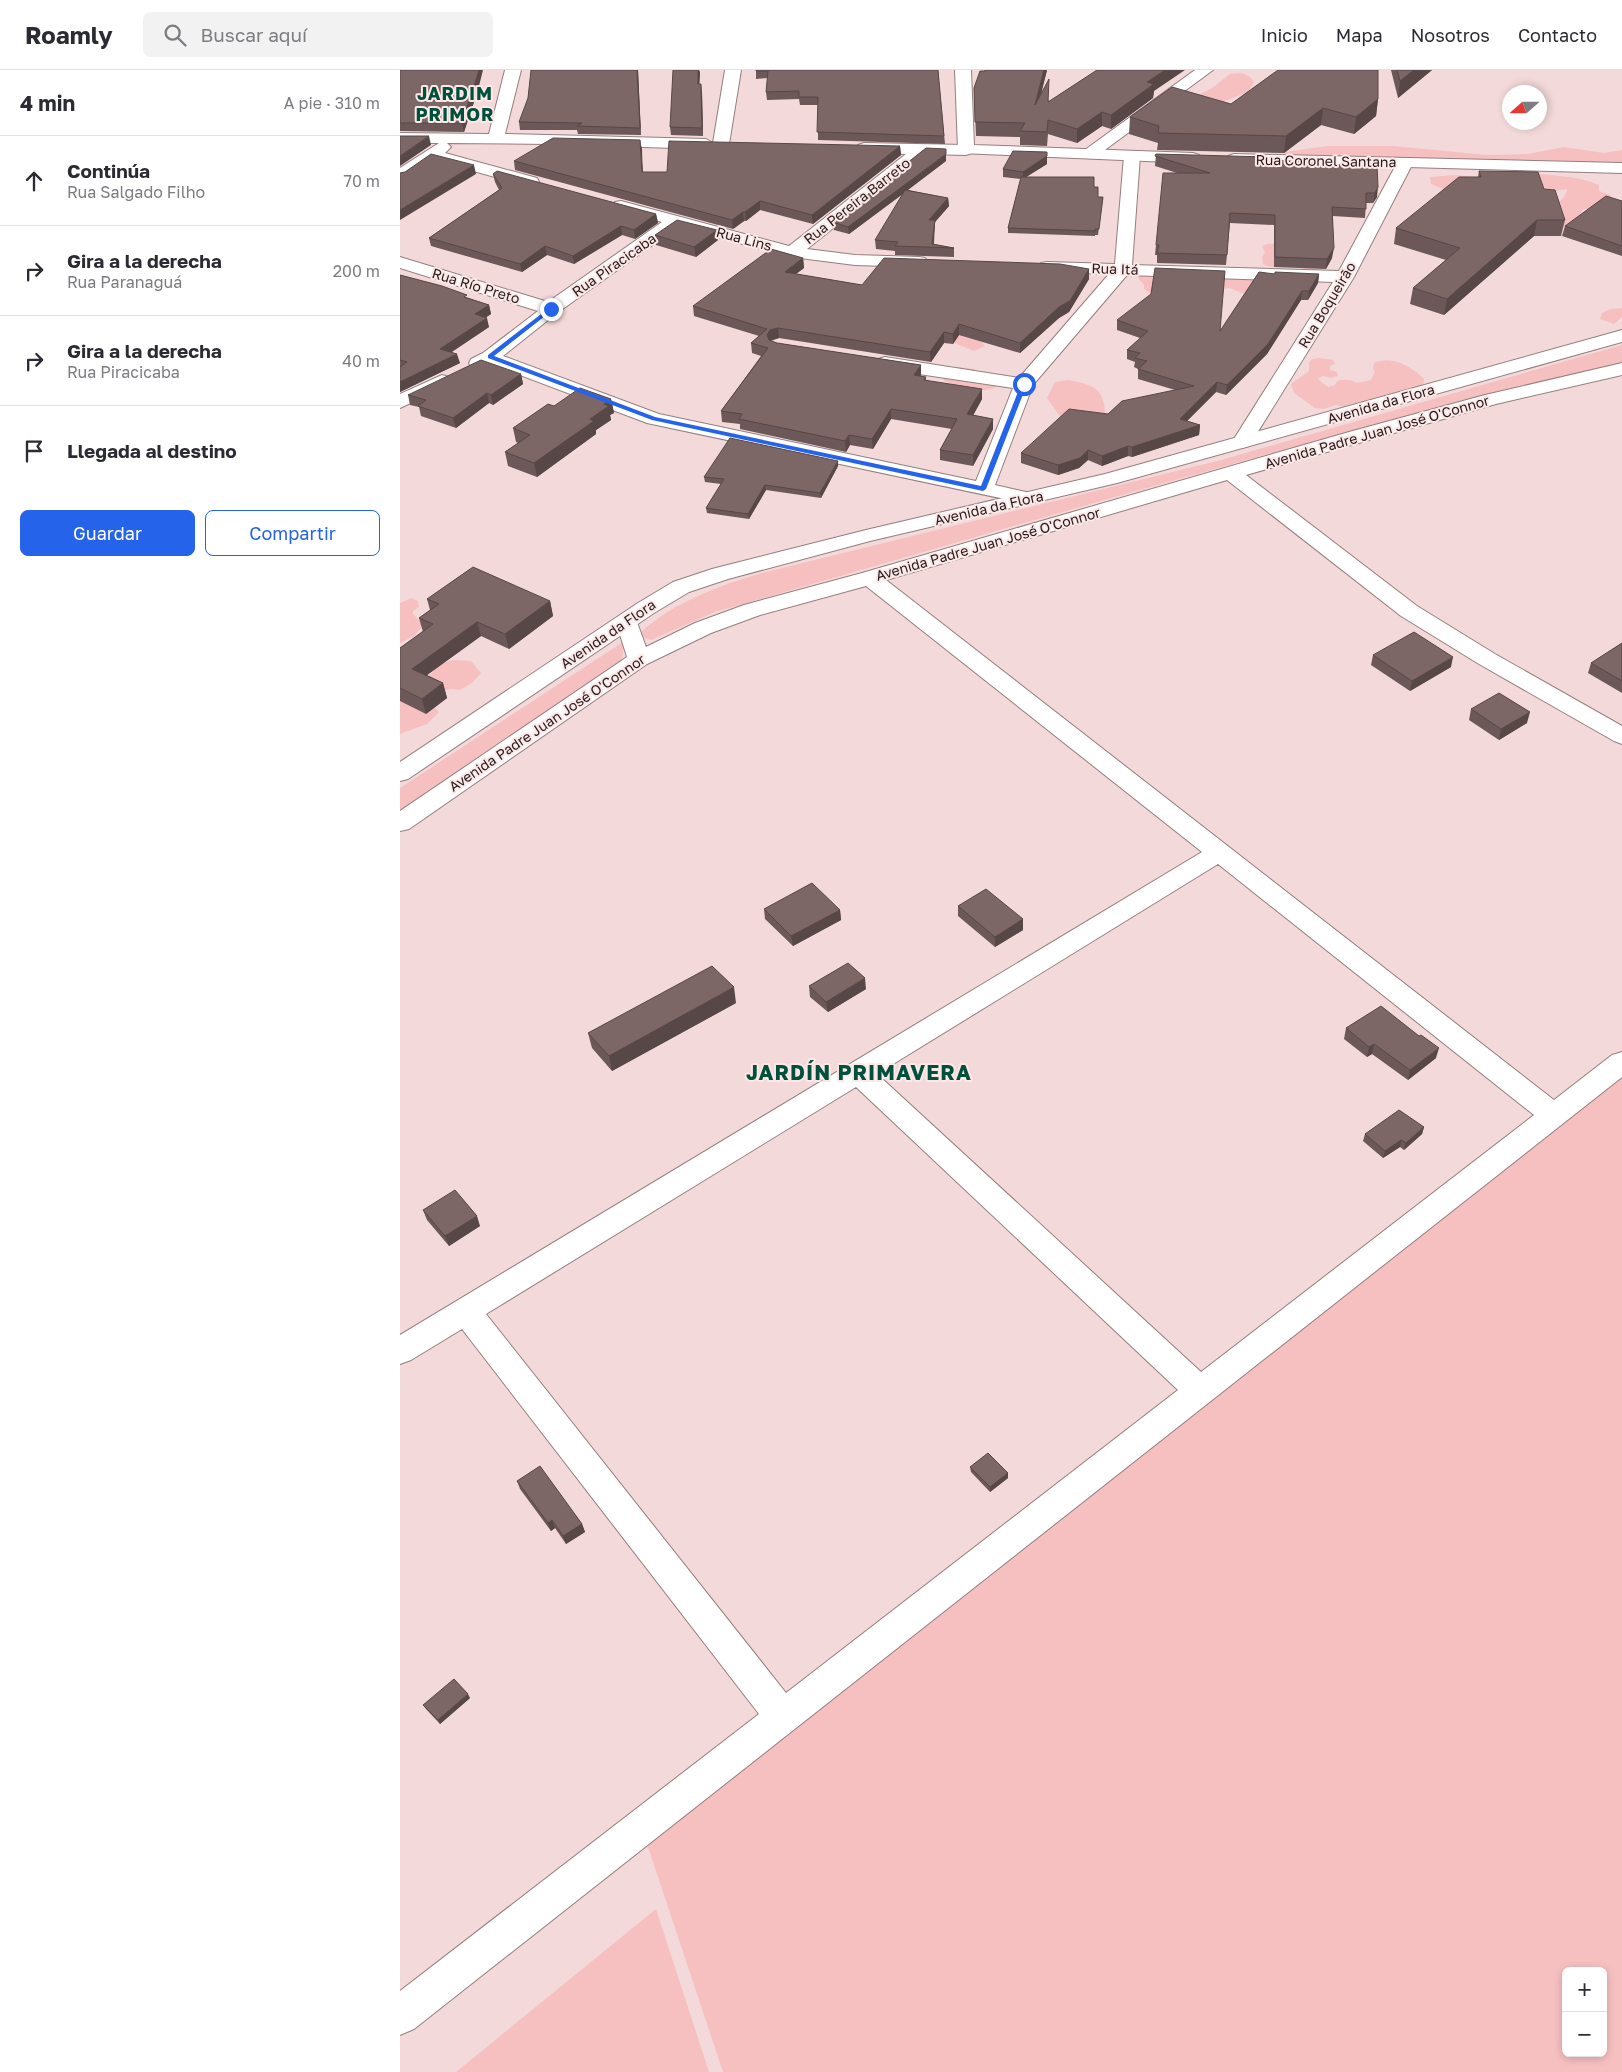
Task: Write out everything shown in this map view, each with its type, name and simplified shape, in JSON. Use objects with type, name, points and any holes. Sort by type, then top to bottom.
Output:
[{"type":"street","points":[[496,139],[513,70]]},
{"type":"street","points":[[721,144],[733,70]]},
{"type":"street","points":[[963,70],[966,150]]},
{"type":"street","points":[[1088,155],[1205,70]]},
{"type":"street","points":[[400,138],[740,145]]},
{"type":"street","points":[[400,175],[453,139]]},
{"type":"street","name":"Rua Coronel Santana","points":[[846,148],[1622,168]]},
{"type":"street","name":"Rua Pereira Barreto","points":[[792,252],[922,149]]},
{"type":"street","points":[[432,155],[544,185]]},
{"type":"street","points":[[983,489],[1024,384],[1123,269],[1132,156]]},
{"type":"street","name":"Rua Boqueirão","points":[[1242,442],[1345,277],[1405,163]]},
{"type":"street","name":"Rua Lins","points":[[600,200],[792,252],[856,260],[935,263]]},
{"type":"street","name":"Rua Piracicaba","points":[[400,402],[490,356],[551,309],[675,221]]},
{"type":"street","name":"Rua Río Preto","points":[[400,262],[551,309]]},
{"type":"street","name":"Rua Itá","points":[[1034,266],[1345,277]]},
{"type":"street","name":"Avenida da Flora","points":[[400,773],[681,587],[720,574],[866,536],[1110,479],[1622,336]]},
{"type":"street","points":[[490,356],[654,419],[1028,498]]},
{"type":"street","points":[[867,360],[1024,384]]},
{"type":"street","name":"Avenida Padre Juan José O'Connor","points":[[400,823],[639,659],[703,628],[752,610],[870,578],[1231,473],[1483,402],[1622,369]]},
{"type":"street","points":[[1231,473],[1409,611],[1486,660],[1622,736]]},
{"type":"street","points":[[870,578],[1554,1115]]},
{"type":"street","points":[[627,622],[639,659]]},
{"type":"street","points":[[400,1351],[1220,852]]},
{"type":"street","points":[[400,2015],[1622,1062]]},
{"type":"street","points":[[859,1073],[1200,1391]]},
{"type":"street","points":[[466,1311],[782,1717]]},
{"type":"shaded area","points":[[1242,73],[1250,77],[1254,82],[1248,92],[1220,103],[1190,99],[1212,88],[1230,74]]},
{"type":"shaded area","points":[[1328,146],[1393,146],[1487,155],[1528,154],[1564,147],[1604,153],[1622,150],[1622,167],[1289,158],[1284,152]]},
{"type":"shaded area","points":[[1519,172],[1590,181],[1599,185],[1599,191],[1610,195],[1615,202],[1597,209],[1583,209],[1576,219],[1558,230],[1536,215],[1559,202],[1566,194],[1567,189],[1554,191],[1443,189],[1431,184],[1430,177],[1456,175],[1483,178]]},
{"type":"shaded area","points":[[1281,243],[1324,266],[1324,270],[1292,266],[1271,267],[1263,264],[1262,257],[1265,253],[1262,246]]},
{"type":"shaded area","points":[[1140,275],[1214,279],[1258,278],[1248,296],[1230,288],[1153,295],[1144,289],[1144,285],[1138,278]]},
{"type":"shaded area","points":[[1622,308],[1622,317],[1614,324],[1600,319],[1602,313],[1610,309]]},
{"type":"shaded area","points":[[955,334],[972,336],[985,346],[974,351],[950,341]]},
{"type":"shaded area","points":[[1622,345],[1622,363],[1394,420],[1167,482],[715,612],[651,640],[642,637],[641,632],[654,621],[682,604],[711,590],[758,574],[1221,460]]},
{"type":"shaded area","points":[[1312,359],[1333,360],[1335,364],[1330,366],[1330,370],[1337,372],[1338,376],[1331,378],[1323,376],[1318,379],[1328,387],[1335,385],[1337,381],[1343,380],[1357,383],[1371,380],[1375,372],[1373,368],[1374,363],[1388,360],[1401,363],[1419,374],[1424,379],[1423,388],[1391,407],[1352,409],[1336,405],[1323,409],[1315,408],[1294,393],[1291,384],[1309,371],[1309,363]]},
{"type":"shaded area","points":[[959,367],[974,369],[999,385],[987,390],[979,390],[964,388],[944,381],[943,376],[950,369]]},
{"type":"shaded area","points":[[1068,380],[1086,384],[1098,391],[1104,402],[1105,421],[1065,424],[1047,398],[1055,382]]},
{"type":"shaded area","points":[[411,598],[418,601],[419,607],[413,611],[413,614],[420,621],[422,627],[414,636],[400,643],[400,603]]},
{"type":"shaded area","points":[[623,642],[622,659],[618,664],[400,810],[400,788]]},
{"type":"shaded area","points":[[453,660],[471,661],[481,673],[472,683],[460,690],[442,691],[427,678],[440,664]]},
{"type":"shaded area","points":[[400,698],[434,707],[439,712],[427,724],[400,734]]},
{"type":"shaded area","points":[[1622,1077],[1622,2072],[723,2072],[646,1841]]},
{"type":"shaded area","points":[[656,1909],[709,2072],[456,2072]]},
{"type":"building","points":[[400,70],[479,70],[462,123],[400,123]]},
{"type":"building","points":[[531,70],[637,70],[640,128],[577,126],[582,123],[519,122],[528,98]]},
{"type":"building","points":[[673,70],[698,70],[698,84],[701,84],[702,128],[670,127]]},
{"type":"building","points":[[756,70],[938,70],[944,136],[817,132],[818,97],[799,97],[799,91],[766,92],[768,71]]},
{"type":"building","points":[[1044,70],[1035,105],[1049,79],[1048,102],[1097,70],[1165,70],[1147,82],[1154,84],[1111,115],[1102,112],[1077,129],[1048,120],[1047,132],[1020,131],[1025,123],[975,122],[974,88],[980,71]]},
{"type":"building","points":[[1278,70],[1378,70],[1378,99],[1356,117],[1323,108],[1286,136],[1158,133],[1159,126],[1130,117],[1172,87],[1231,104]]},
{"type":"building","points":[[1397,70],[1414,70],[1400,81]]},
{"type":"building","points":[[400,136],[429,136],[400,156]]},
{"type":"building","points":[[553,138],[640,140],[642,172],[667,172],[669,141],[900,146],[812,215],[760,201],[732,220],[514,161]]},
{"type":"building","points":[[926,148],[946,149],[946,154],[848,227],[833,222]]},
{"type":"building","points":[[1013,151],[1047,152],[1047,156],[1023,172],[1003,169]]},
{"type":"building","points":[[431,154],[474,165],[400,210],[400,173],[405,172]]},
{"type":"building","points":[[1156,154],[1268,157],[1264,159],[1355,166],[1355,163],[1377,164],[1378,187],[1375,193],[1366,193],[1366,209],[1332,207],[1334,248],[1327,259],[1275,257],[1275,215],[1230,213],[1227,255],[1157,253],[1159,245],[1156,245],[1163,173],[1210,173],[1155,156]]},
{"type":"building","points":[[497,171],[656,214],[634,230],[621,226],[573,256],[545,246],[520,264],[429,238],[502,188],[493,174]]},
{"type":"building","points":[[1479,171],[1538,172],[1544,189],[1555,190],[1565,220],[1537,220],[1447,299],[1413,288],[1460,248],[1396,228],[1459,177],[1481,177]]},
{"type":"building","points":[[1021,177],[1094,177],[1094,187],[1098,187],[1098,197],[1103,197],[1099,229],[1095,229],[1095,231],[1008,228]]},
{"type":"building","points":[[905,190],[948,198],[929,220],[935,220],[932,244],[954,248],[895,246],[898,242],[875,240]]},
{"type":"building","points":[[1606,196],[1622,201],[1622,246],[1565,226]]},
{"type":"building","points":[[677,220],[717,230],[694,247],[655,235]]},
{"type":"building","points":[[771,249],[803,258],[785,272],[862,285],[884,258],[1060,264],[1089,269],[1070,301],[1059,307],[1020,343],[959,324],[953,334],[944,332],[930,352],[778,328],[770,330],[767,335],[769,340],[777,343],[921,365],[914,375],[926,377],[924,380],[982,389],[967,414],[993,419],[973,455],[940,450],[957,419],[891,409],[872,439],[849,435],[845,441],[739,419],[742,414],[721,411],[768,348],[751,343],[767,329],[693,306]]},
{"type":"building","points":[[1155,268],[1225,271],[1220,331],[1259,272],[1319,274],[1309,291],[1302,291],[1268,344],[1227,385],[1217,382],[1180,419],[1200,425],[1132,447],[1128,446],[1102,456],[1088,450],[1080,458],[1058,465],[1021,453],[1069,409],[1108,414],[1122,401],[1194,386],[1138,369],[1147,361],[1135,358],[1140,353],[1127,350],[1148,331],[1117,320],[1151,294]]},
{"type":"building","points":[[400,275],[442,286],[467,295],[464,297],[489,305],[475,314],[487,318],[440,349],[457,354],[400,382],[400,367],[407,362],[400,360]]},
{"type":"building","points":[[481,360],[521,374],[491,395],[487,393],[453,418],[418,406],[426,400],[408,395]]},
{"type":"building","points":[[580,388],[611,399],[604,404],[609,406],[590,419],[594,421],[534,463],[505,452],[530,435],[513,428],[548,404],[554,406]]},
{"type":"building","points":[[730,438],[838,461],[820,493],[765,485],[748,514],[706,508],[724,479],[704,477]]},
{"type":"building","points":[[473,567],[550,601],[505,634],[477,622],[412,669],[443,683],[422,699],[400,688],[400,648],[433,624],[419,618],[439,604],[427,599]]},
{"type":"building","points":[[1414,632],[1453,657],[1412,681],[1373,655]]},
{"type":"building","points":[[1622,643],[1622,681],[1591,663]]},
{"type":"building","points":[[1499,693],[1530,712],[1501,729],[1471,709]]},
{"type":"building","points":[[812,883],[840,910],[791,936],[764,909]]},
{"type":"building","points":[[986,889],[1023,919],[995,937],[958,906]]},
{"type":"building","points":[[848,963],[865,978],[826,1002],[809,986]]},
{"type":"building","points":[[712,966],[734,987],[609,1056],[588,1033]]},
{"type":"building","points":[[1381,1006],[1419,1036],[1421,1035],[1439,1048],[1410,1070],[1374,1044],[1369,1047],[1346,1028]]},
{"type":"building","points":[[1399,1110],[1424,1127],[1406,1143],[1401,1140],[1385,1151],[1365,1134]]},
{"type":"building","points":[[455,1190],[477,1216],[445,1236],[423,1210]]},
{"type":"building","points":[[988,1453],[1008,1473],[990,1487],[970,1467]]},
{"type":"building","points":[[540,1466],[582,1524],[563,1536],[552,1520],[548,1523],[517,1481]]},
{"type":"building","points":[[454,1679],[468,1694],[438,1720],[423,1705]]},
{"type":"district","name":"JARDIM PRIMOR","points":[[455,104]]},
{"type":"district","name":"JARDÍN PRIMAVERA","points":[[859,1073]]},
{"type":"route","points":[[551,309],[490,356],[654,419],[983,489],[1024,384]]}]
